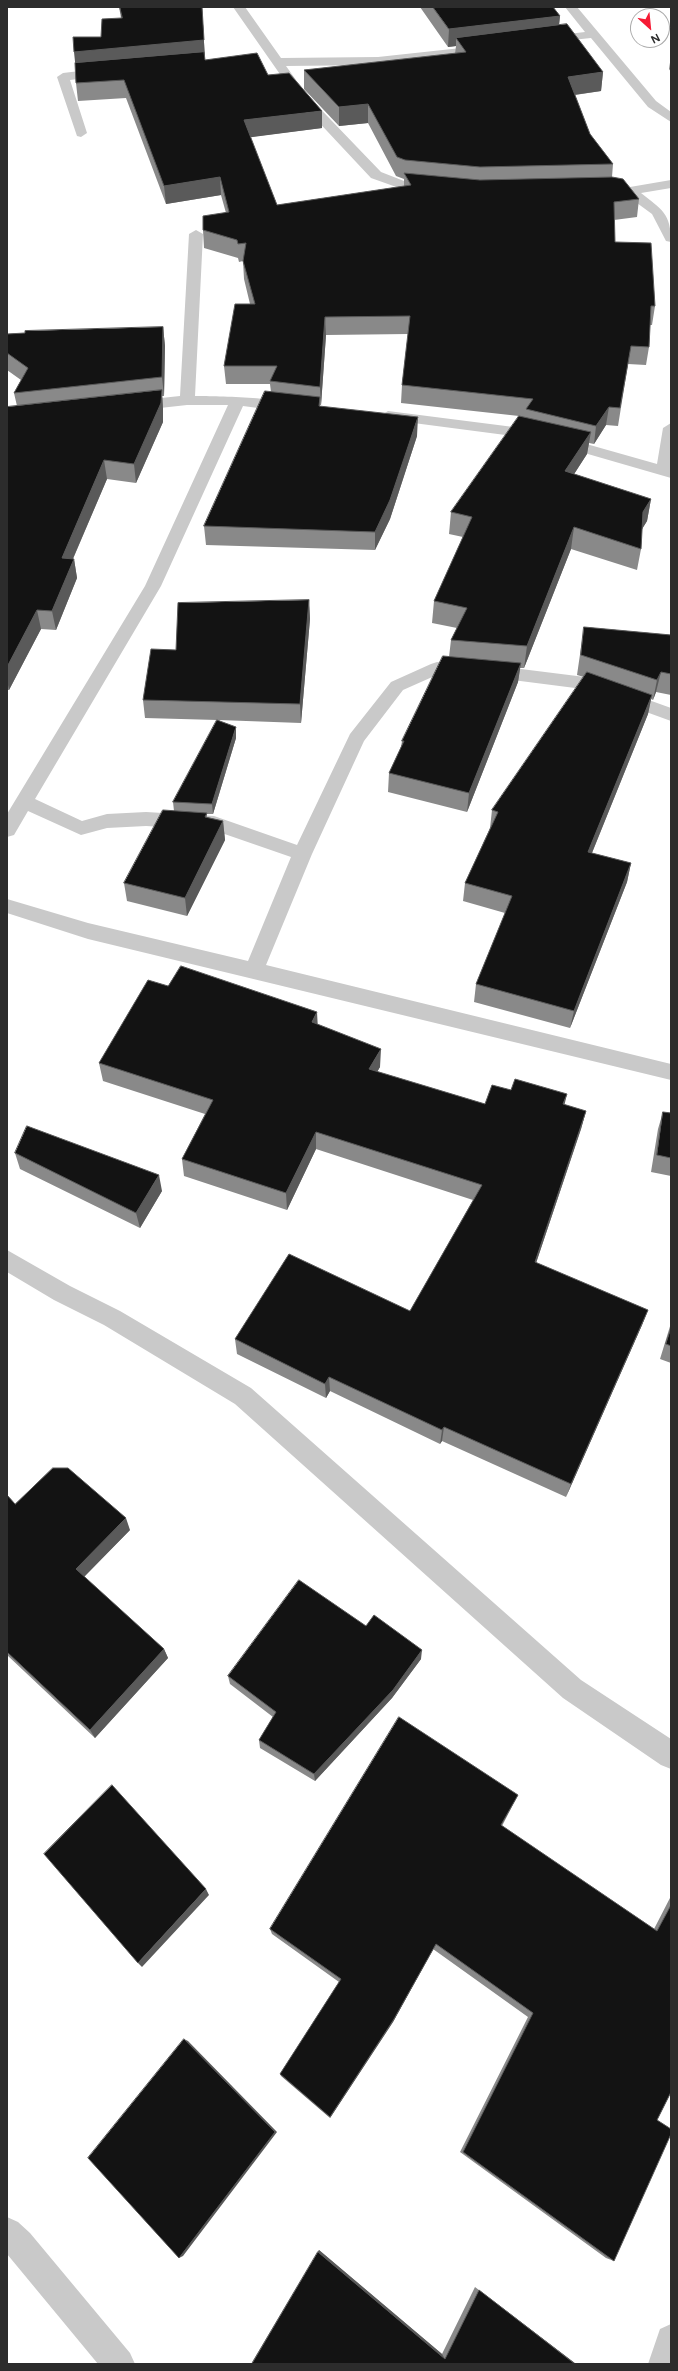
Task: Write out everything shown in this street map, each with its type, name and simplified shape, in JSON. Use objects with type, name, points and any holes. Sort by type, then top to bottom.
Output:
[{"type":"street","points":[[239,7],[302,97],[376,175],[402,185],[448,189]]},
{"type":"street","points":[[571,7],[652,104],[671,118]]},
{"type":"street","points":[[534,42],[594,34]]},
{"type":"street","points":[[261,59],[378,61],[495,46]]},
{"type":"street","points":[[81,133],[63,77],[119,70]]},
{"type":"street","points":[[589,189],[630,191],[671,184]]},
{"type":"street","points":[[630,191],[657,212],[671,238]]},
{"type":"street","points":[[187,400],[196,234]]},
{"type":"street","points":[[118,408],[187,400],[238,401],[299,409]]},
{"type":"street","points":[[7,830],[153,586],[238,401]]},
{"type":"street","points":[[376,415],[537,435],[667,472],[671,428]]},
{"type":"street","points":[[254,970],[302,854],[356,738],[397,686],[437,668],[489,671],[585,683],[671,715]]},
{"type":"street","points":[[25,802],[80,828],[107,821],[146,819],[214,823],[302,854]]},
{"type":"street","points":[[7,906],[88,931],[671,1072]]},
{"type":"street","points":[[7,1260],[62,1293],[112,1318],[243,1396],[572,1689],[671,1755]]},
{"type":"street","points":[[7,2233],[19,2244],[119,2364]]},
{"type":"street","points":[[664,2364],[671,2340]]},
{"type":"building","points":[[120,7],[202,7],[204,40],[74,52],[73,37],[101,37],[102,19],[122,18]]},
{"type":"building","points":[[433,7],[553,7],[560,16],[449,29]]},
{"type":"building","points":[[567,24],[603,72],[568,77],[590,134],[613,164],[480,167],[405,160],[397,157],[368,104],[339,107],[304,70],[466,52],[456,38]]},
{"type":"building","points":[[204,52],[205,60],[257,53],[268,75],[289,73],[322,111],[244,120],[277,205],[411,185],[404,173],[480,180],[612,177],[623,179],[639,199],[614,202],[615,242],[651,243],[655,306],[651,306],[649,347],[631,346],[620,408],[609,407],[596,426],[526,409],[533,399],[402,385],[410,316],[325,317],[320,387],[270,381],[277,366],[224,366],[235,304],[255,304],[243,261],[246,243],[238,244],[237,240],[203,230],[203,216],[229,212],[220,177],[164,186],[124,80],[76,83],[75,63]]},
{"type":"building","points":[[163,327],[162,377],[14,393],[28,368],[7,353],[7,334],[25,333],[25,331]]},
{"type":"building","points":[[162,390],[161,403],[134,464],[104,460],[62,558],[74,559],[52,611],[37,610],[7,667],[7,407]]},
{"type":"building","points":[[265,391],[320,397],[319,406],[418,417],[390,500],[375,532],[204,526]]},
{"type":"building","points":[[519,416],[591,432],[565,471],[651,499],[643,512],[641,549],[574,527],[527,646],[451,640],[467,608],[434,601],[472,517],[451,512]]},
{"type":"building","points":[[309,600],[300,704],[143,700],[151,649],[176,650],[178,603]]},
{"type":"building","points":[[584,627],[671,635],[671,674],[661,672],[657,680],[581,655]]},
{"type":"building","points":[[443,656],[521,663],[469,793],[389,773],[404,741],[402,741]]},
{"type":"building","points":[[587,672],[652,695],[588,852],[631,863],[574,1011],[476,984],[512,896],[465,883],[498,812],[492,810]]},
{"type":"building","points":[[217,720],[236,727],[212,804],[173,802]]},
{"type":"building","points":[[163,810],[207,813],[205,817],[223,821],[185,898],[124,883]]},
{"type":"building","points":[[181,966],[317,1012],[312,1022],[381,1049],[369,1069],[485,1104],[492,1085],[511,1090],[515,1079],[567,1094],[563,1104],[586,1111],[535,1262],[648,1310],[571,1484],[444,1427],[442,1430],[329,1377],[325,1384],[235,1339],[289,1254],[410,1311],[482,1185],[316,1132],[286,1193],[182,1159],[213,1100],[99,1063],[148,980],[168,986]]},
{"type":"building","points":[[663,1112],[671,1113],[671,1158],[657,1155]]},
{"type":"building","points":[[27,1126],[159,1175],[136,1213],[15,1153]]},
{"type":"building","points":[[671,1328],[671,1346],[666,1344]]},
{"type":"building","points":[[53,1468],[68,1468],[126,1518],[76,1569],[164,1649],[90,1730],[7,1652],[7,1495],[15,1504]]},
{"type":"building","points":[[299,1580],[366,1626],[374,1615],[422,1650],[393,1690],[314,1774],[259,1740],[276,1712],[228,1676]]},
{"type":"building","points":[[399,1717],[518,1795],[501,1825],[657,1931],[671,1905],[671,2092],[657,2120],[671,2129],[671,2134],[614,2261],[463,2152],[533,2013],[436,1944],[394,2019],[330,2117],[280,2074],[341,1979],[270,1929]]},
{"type":"building","points":[[112,1785],[206,1889],[138,1963],[44,1854]]},
{"type":"building","points":[[184,2039],[275,2132],[179,2258],[88,2158]]},
{"type":"building","points":[[318,2252],[445,2359],[479,2290],[575,2364],[252,2364]]}]
